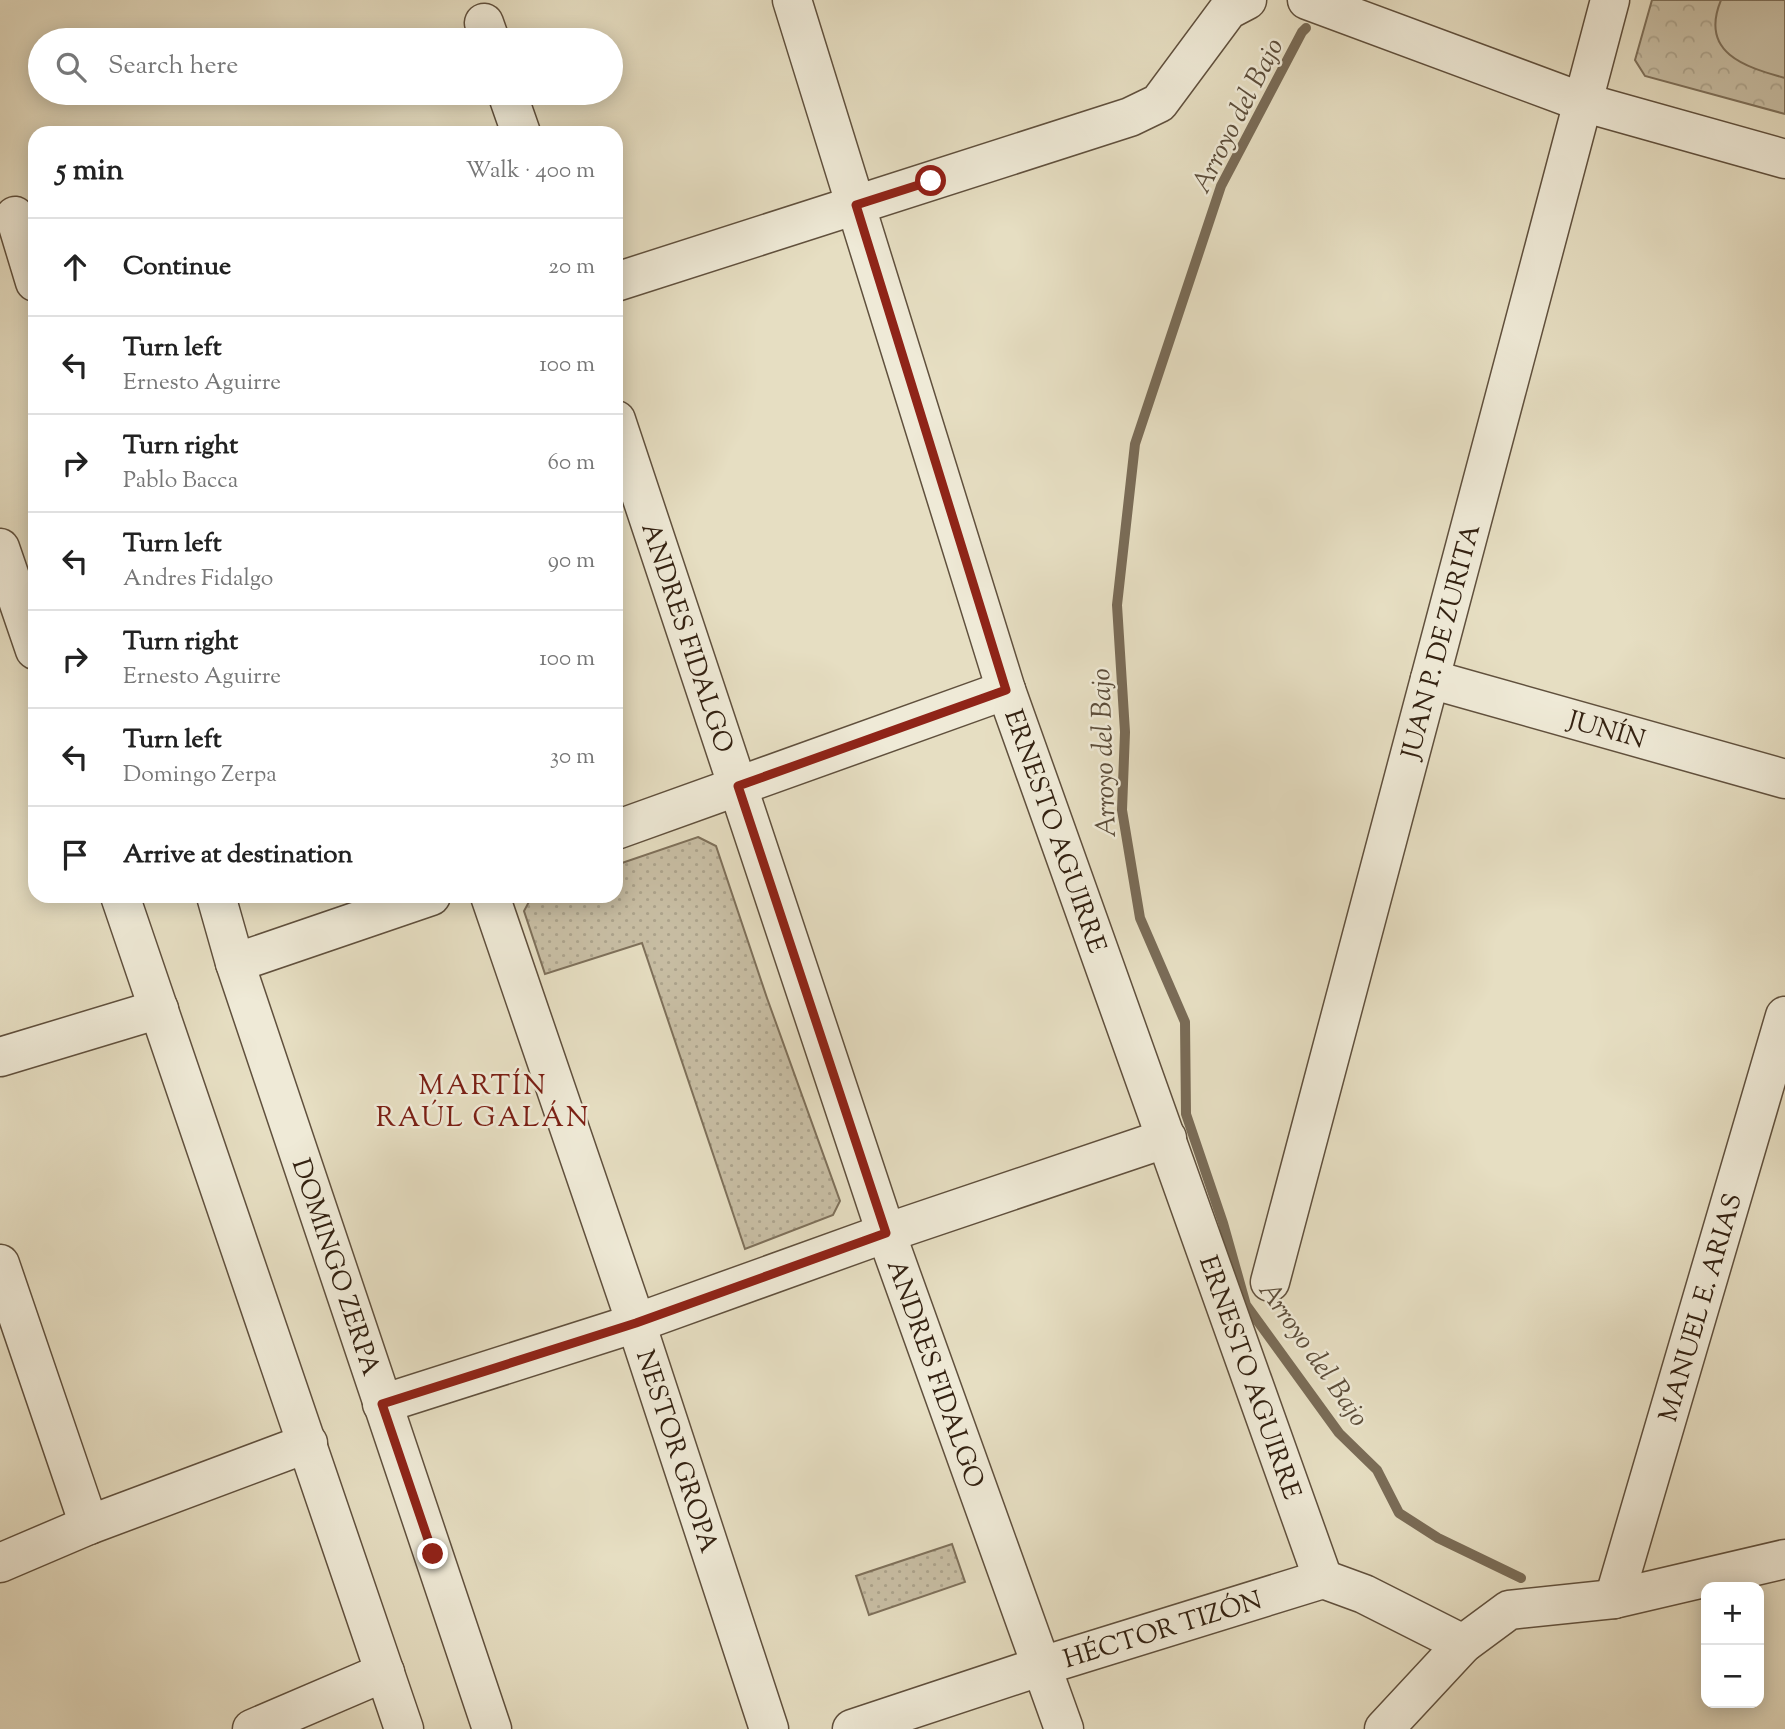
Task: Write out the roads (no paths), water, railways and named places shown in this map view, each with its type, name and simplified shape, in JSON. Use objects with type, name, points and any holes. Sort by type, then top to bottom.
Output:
[{"type":"street","name":"ERNESTO AGUIRRE","points":[[792,0],[1006,690],[1323,1578]]},
{"type":"street","points":[[623,280],[1130,117],[1159,103],[1228,10],[1247,0]]},
{"type":"street","points":[[1307,0],[1582,102],[1785,159]]},
{"type":"street","name":"JUAN P. DE ZURITA","points":[[1270,1282],[1610,0]]},
{"type":"street","points":[[511,105],[518,126]]},
{"type":"street","points":[[15,216],[28,259]]},
{"type":"street","name":"ANDRES FIDALGO","points":[[623,441],[886,1233],[1065,1729]]},
{"type":"street","points":[[0,548],[28,630]]},
{"type":"street","name":"JUNÍN","points":[[1430,679],[1785,779]]},
{"type":"street","points":[[623,827],[1006,690]]},
{"type":"street","points":[[122,903],[404,1729]]},
{"type":"street","name":"DOMINGO ZERPA","points":[[218,903],[235,963],[492,1729]]},
{"type":"street","points":[[235,963],[411,903]]},
{"type":"street","name":"NESTOR GROPA","points":[[492,903],[636,1323],[769,1729]]},
{"type":"street","points":[[0,1057],[159,1009]]},
{"type":"street","name":"MANUEL E. ARIAS","points":[[1614,1599],[1785,1016]]},
{"type":"street","points":[[382,1404],[636,1323],[886,1233],[1167,1138]]},
{"type":"street","points":[[0,1264],[6,1305],[89,1525]]},
{"type":"street","points":[[0,1563],[89,1525],[307,1443]]},
{"type":"street","points":[[1384,1729],[1463,1644],[1509,1611],[1614,1599],[1785,1559]]},
{"type":"street","points":[[1323,1578],[1364,1594],[1463,1644]]},
{"type":"street","name":"HÉCTOR TIZÓN","points":[[852,1729],[1323,1578]]},
{"type":"street","points":[[252,1729],[385,1672]]},
{"type":"waterway","name":"Arroyo del Bajo","points":[[1306,28],[1221,186],[1135,444],[1117,605],[1125,732],[1122,810],[1140,918],[1185,1022],[1186,1114],[1223,1223],[1246,1305],[1339,1433],[1377,1470],[1399,1513],[1438,1538],[1521,1578]]},
{"type":"district","name":"MARTÍN RAÚL GALÁN","points":[[483,1100]]}]
